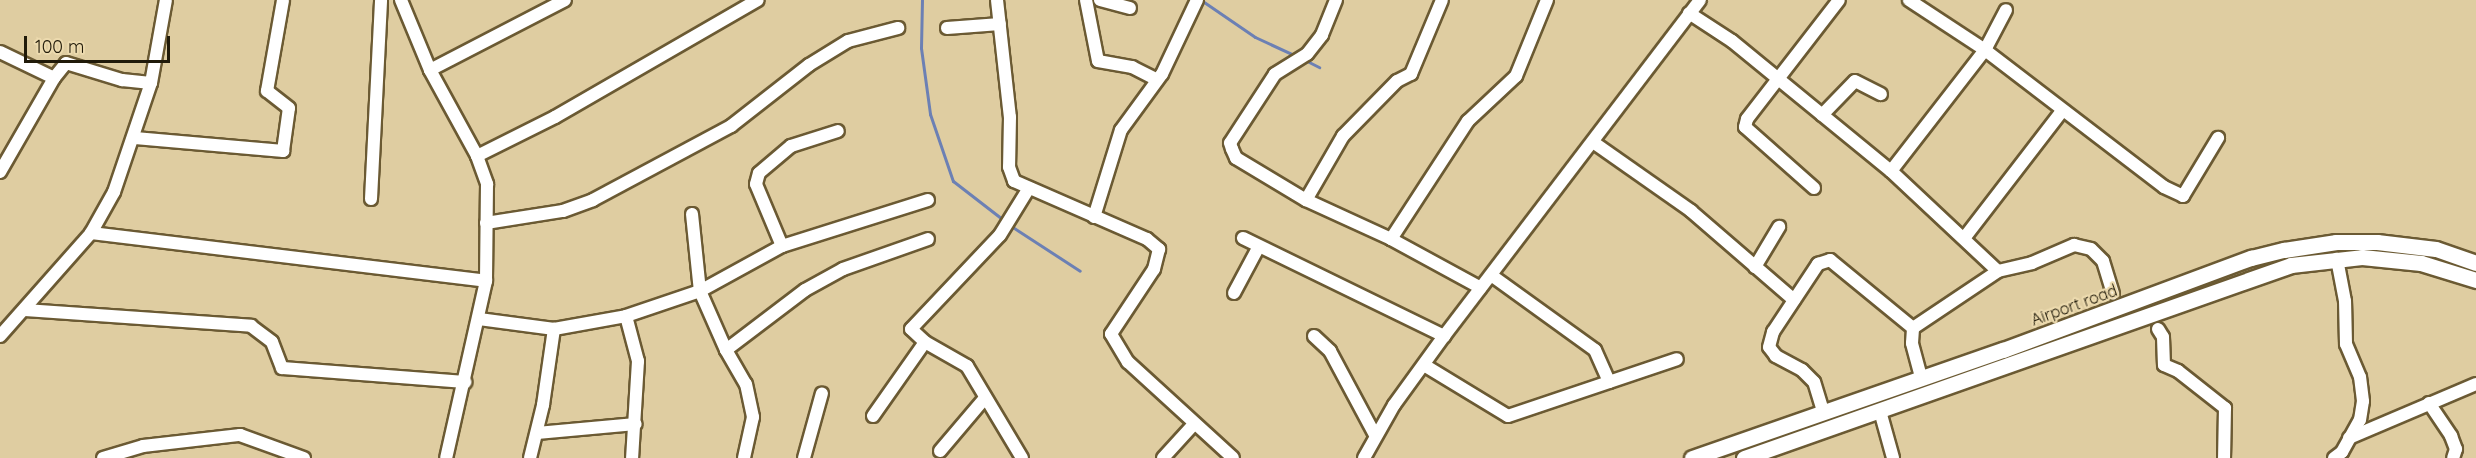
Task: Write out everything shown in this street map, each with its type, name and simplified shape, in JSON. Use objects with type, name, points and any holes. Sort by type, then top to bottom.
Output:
[{"type":"main road","name":"Airport road","points":[[1692,458],[1974,360],[2251,258],[2336,242],[2377,242],[2423,246],[2476,263]]},
{"type":"main road","name":"Airport road","points":[[1744,458],[2291,265],[2337,259],[2421,263],[2476,280]]},
{"type":"main road","points":[[1974,360],[1980,376]]},
{"type":"street","points":[[0,336],[90,233],[114,192],[135,138],[151,83],[166,0]]},
{"type":"street","points":[[135,138],[283,151],[290,108],[267,91],[283,0]]},
{"type":"street","points":[[371,199],[381,0]]},
{"type":"street","points":[[401,0],[430,70],[477,156],[487,184],[486,281],[446,458]]},
{"type":"street","points":[[430,70],[565,0]]},
{"type":"street","points":[[477,156],[555,117],[758,0]]},
{"type":"street","points":[[997,0],[1010,117],[1009,167],[1014,181],[1147,239],[1159,249],[1154,269],[1111,334],[1128,362],[1233,458]]},
{"type":"street","points":[[1086,0],[1098,61],[1132,68],[1157,80]]},
{"type":"street","points":[[1100,0],[1130,8]]},
{"type":"street","points":[[1094,217],[1121,130],[1157,80],[1197,0]]},
{"type":"street","points":[[1336,0],[1322,35],[1307,54],[1275,74],[1230,143],[1236,158],[1306,200],[1391,239],[1481,288]]},
{"type":"street","points":[[1306,200],[1343,136],[1397,81],[1411,74],[1442,0]]},
{"type":"street","points":[[1391,239],[1468,121],[1516,76],[1547,0]]},
{"type":"street","points":[[1364,458],[1375,435],[1444,336],[1700,0]]},
{"type":"street","points":[[1814,188],[1745,127],[1779,78],[1839,0]]},
{"type":"street","points":[[1909,0],[1985,50],[2164,187],[2183,196],[2218,138]]},
{"type":"street","points":[[1891,171],[1985,50],[2006,10]]},
{"type":"street","points":[[1689,13],[1779,78],[1891,171],[1965,237],[1998,271]]},
{"type":"street","points":[[947,28],[1000,24]]},
{"type":"street","points":[[486,223],[563,211],[593,200],[731,126],[809,65],[848,41],[898,28]]},
{"type":"street","points":[[0,52],[54,78]]},
{"type":"street","points":[[0,172],[54,78],[66,63],[122,80],[151,83]]},
{"type":"street","points":[[1822,116],[1855,81],[1881,94]]},
{"type":"street","points":[[1965,237],[2062,111]]},
{"type":"street","points":[[782,246],[756,179],[768,163],[791,146],[838,131]]},
{"type":"street","points":[[1593,142],[1690,211],[1794,300]]},
{"type":"street","points":[[1022,458],[967,366],[925,342],[911,329],[1000,235],[1029,188]]},
{"type":"street","points":[[479,319],[554,329],[626,316],[700,291],[782,246],[928,200]]},
{"type":"street","points":[[692,214],[700,291],[726,350],[746,384],[753,417],[744,458]]},
{"type":"street","points":[[1755,267],[1779,227]]},
{"type":"street","points":[[90,233],[486,281]]},
{"type":"street","points":[[1243,238],[1258,248],[1444,336]]},
{"type":"street","points":[[726,350],[805,290],[843,269],[928,240]]},
{"type":"street","points":[[1913,328],[1998,271],[2032,263],[2074,245],[2091,249],[2103,261],[2113,293]]},
{"type":"street","points":[[1234,293],[1258,248]]},
{"type":"street","points":[[2337,259],[2345,301],[2346,344],[2360,377],[2363,401],[2360,420],[2340,456]]},
{"type":"street","points":[[1822,411],[1814,382],[1802,370],[1776,356],[1769,347],[1773,332],[1818,264],[1830,260],[1913,328]]},
{"type":"street","points":[[1491,275],[1595,350],[1609,382]]},
{"type":"street","points":[[25,310],[251,326],[272,342],[282,369],[465,382]]},
{"type":"street","points":[[626,316],[638,361],[636,424],[632,458]]},
{"type":"street","points":[[1913,328],[1912,343],[1921,377]]},
{"type":"street","points":[[530,458],[537,433],[554,329]]},
{"type":"street","points":[[2158,329],[2163,337],[2164,365],[2178,371],[2225,408],[2224,458]]},
{"type":"street","points":[[1314,336],[1330,351],[1375,435]]},
{"type":"street","points":[[873,416],[925,342]]},
{"type":"street","points":[[1424,365],[1508,416],[1677,359]]},
{"type":"street","points":[[2349,438],[2476,384]]},
{"type":"street","points":[[804,458],[822,393]]},
{"type":"street","points":[[939,451],[985,398]]},
{"type":"street","points":[[2429,403],[2451,436],[2456,449],[2453,458]]},
{"type":"street","points":[[1880,411],[1893,458]]},
{"type":"street","points":[[537,433],[636,424]]},
{"type":"street","points":[[1163,458],[1194,424]]},
{"type":"street","points":[[103,458],[143,446],[240,435],[304,458]]},
{"type":"waterway","points":[[922,0],[921,48],[930,114],[953,181],[1006,222]]},
{"type":"waterway","points":[[1201,0],[1255,37],[1296,56]]},
{"type":"waterway","points":[[1305,60],[1319,67]]},
{"type":"waterway","points":[[1011,226],[1080,271]]}]
